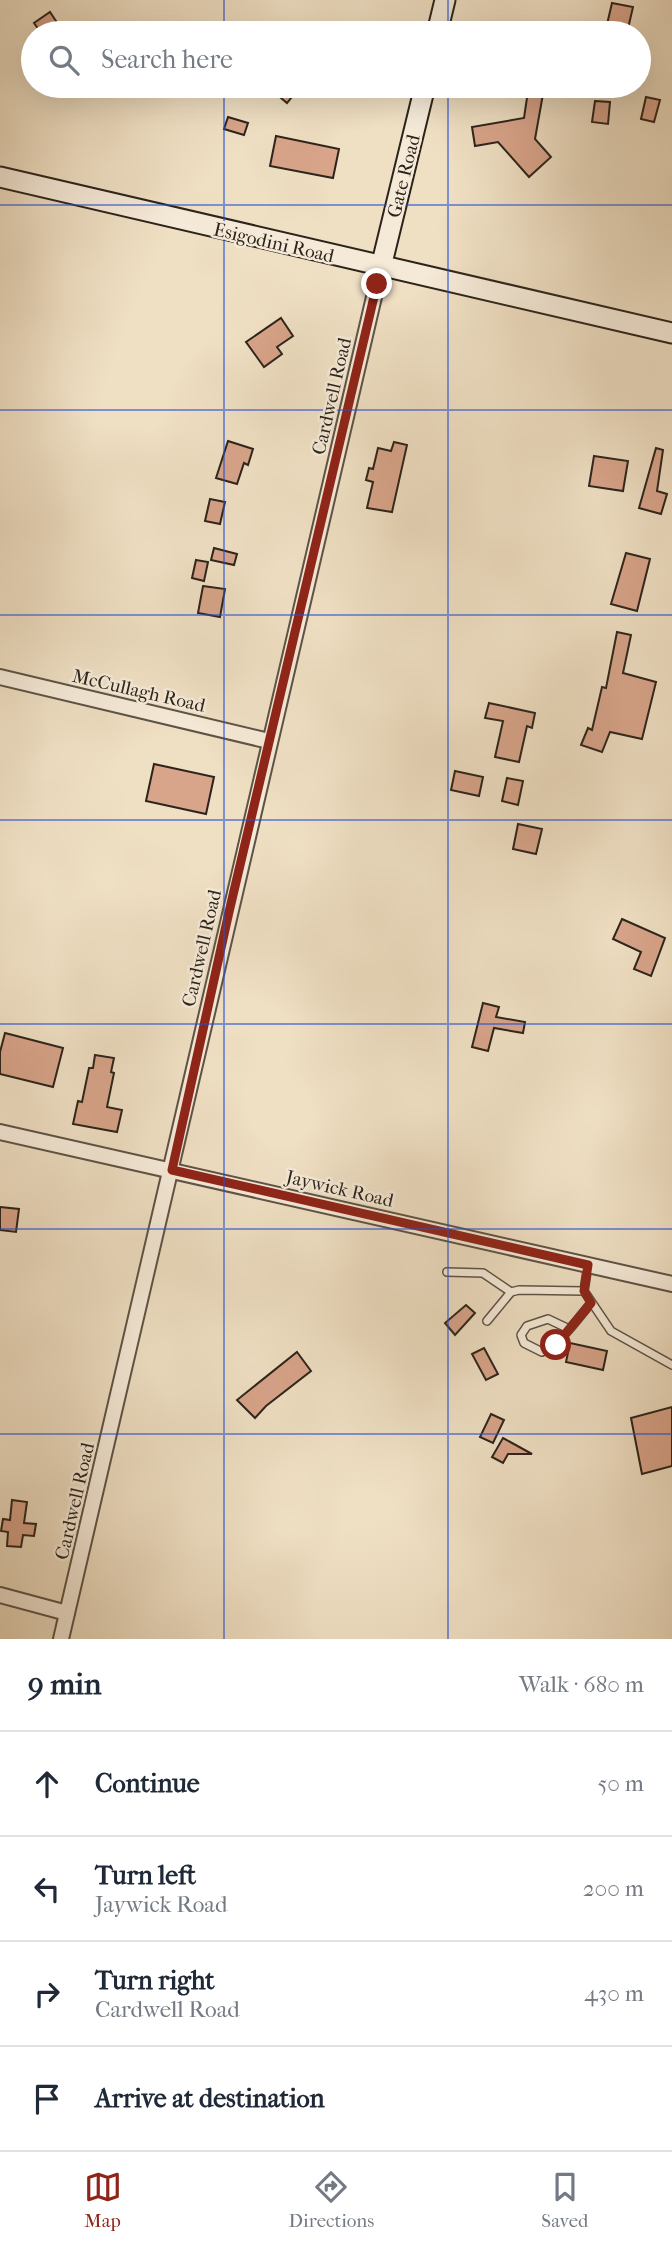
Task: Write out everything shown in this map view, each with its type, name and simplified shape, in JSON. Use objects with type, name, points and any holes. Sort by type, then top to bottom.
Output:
[{"type":"main road","points":[[440,21],[445,0]]},
{"type":"main road","name":"Gate Road","points":[[381,267],[422,98]]},
{"type":"main road","name":"Esigodini Road","points":[[0,177],[672,333]]},
{"type":"street","name":"Cardwell Road","points":[[61,1639],[381,267]]},
{"type":"street","name":"McCullagh Road","points":[[0,677],[269,741]]},
{"type":"street","name":"Jaywick Road","points":[[0,1132],[672,1284]]},
{"type":"street","points":[[0,1595],[67,1613]]},
{"type":"lane","points":[[588,1265],[584,1291],[611,1331],[672,1366]]},
{"type":"lane","points":[[447,1272],[483,1273],[511,1292]]},
{"type":"lane","points":[[487,1321],[511,1292],[584,1291]]},
{"type":"lane","points":[[569,1329],[548,1320],[527,1326],[521,1335],[524,1343],[542,1352],[556,1345],[591,1303]]},
{"type":"building","points":[[612,3],[633,7],[630,21],[608,21]]},
{"type":"building","points":[[50,12],[56,21],[37,21]]},
{"type":"building","points":[[527,98],[542,98],[535,139],[551,157],[529,177],[498,142],[475,146],[472,127],[524,118]]},
{"type":"building","points":[[646,98],[660,100],[654,122],[641,119]]},
{"type":"building","points":[[595,101],[610,102],[608,124],[592,122]]},
{"type":"building","points":[[228,117],[248,123],[244,135],[224,129]]},
{"type":"building","points":[[276,136],[339,149],[333,178],[270,166]]},
{"type":"building","points":[[281,318],[293,336],[277,347],[282,354],[264,367],[246,342]]},
{"type":"building","points":[[228,441],[253,449],[248,465],[244,463],[237,484],[216,478]]},
{"type":"building","points":[[394,442],[407,445],[392,512],[367,508],[373,482],[366,480],[369,468],[373,469],[378,448],[391,451]]},
{"type":"building","points":[[656,448],[663,450],[657,491],[667,494],[661,514],[639,508]]},
{"type":"building","points":[[594,456],[628,461],[623,491],[589,486]]},
{"type":"building","points":[[210,499],[225,502],[220,524],[205,521]]},
{"type":"building","points":[[214,548],[237,554],[234,565],[211,560]]},
{"type":"building","points":[[626,553],[650,559],[637,611],[611,604]]},
{"type":"building","points":[[196,560],[208,562],[204,581],[192,578]]},
{"type":"building","points":[[203,586],[225,589],[220,617],[198,613]]},
{"type":"building","points":[[617,632],[631,635],[623,673],[656,682],[642,739],[610,732],[602,752],[581,745],[588,728],[592,730],[602,687],[606,688]]},
{"type":"building","points":[[489,703],[535,713],[532,728],[527,726],[519,762],[495,757],[503,721],[485,718]]},
{"type":"building","points":[[154,764],[214,777],[206,814],[146,801]]},
{"type":"building","points":[[455,771],[483,777],[479,796],[451,790]]},
{"type":"building","points":[[507,778],[523,781],[518,805],[502,801]]},
{"type":"building","points":[[518,824],[542,829],[536,854],[513,849]]},
{"type":"building","points":[[622,919],[665,938],[651,976],[634,969],[641,952],[613,939]]},
{"type":"building","points":[[483,1003],[499,1007],[496,1017],[525,1022],[523,1033],[494,1028],[488,1051],[472,1047]]},
{"type":"building","points":[[5,1033],[63,1048],[53,1087],[0,1074],[0,1052]]},
{"type":"building","points":[[95,1055],[114,1058],[111,1072],[114,1073],[107,1107],[122,1110],[117,1132],[73,1124],[78,1101],[82,1102],[89,1068],[93,1068]]},
{"type":"building","points":[[0,1207],[19,1209],[16,1232],[0,1230]]},
{"type":"building","points":[[466,1305],[475,1313],[455,1335],[445,1323]]},
{"type":"building","points":[[570,1343],[607,1351],[603,1370],[566,1362]]},
{"type":"building","points":[[484,1348],[498,1374],[486,1380],[472,1354]]},
{"type":"building","points":[[297,1352],[311,1371],[266,1406],[255,1418],[237,1400]]},
{"type":"building","points":[[672,1407],[672,1466],[642,1474],[631,1418]]},
{"type":"building","points":[[491,1414],[504,1420],[493,1443],[480,1437]]},
{"type":"building","points":[[503,1438],[532,1454],[508,1454],[503,1463],[492,1457]]},
{"type":"building","points":[[12,1500],[27,1502],[24,1523],[36,1524],[34,1536],[23,1535],[21,1547],[7,1546],[8,1532],[1,1531],[3,1519],[10,1520]]},
{"type":"route","points":[[377,284],[229,912],[172,1170],[588,1265],[584,1291],[591,1303],[556,1345]]}]
